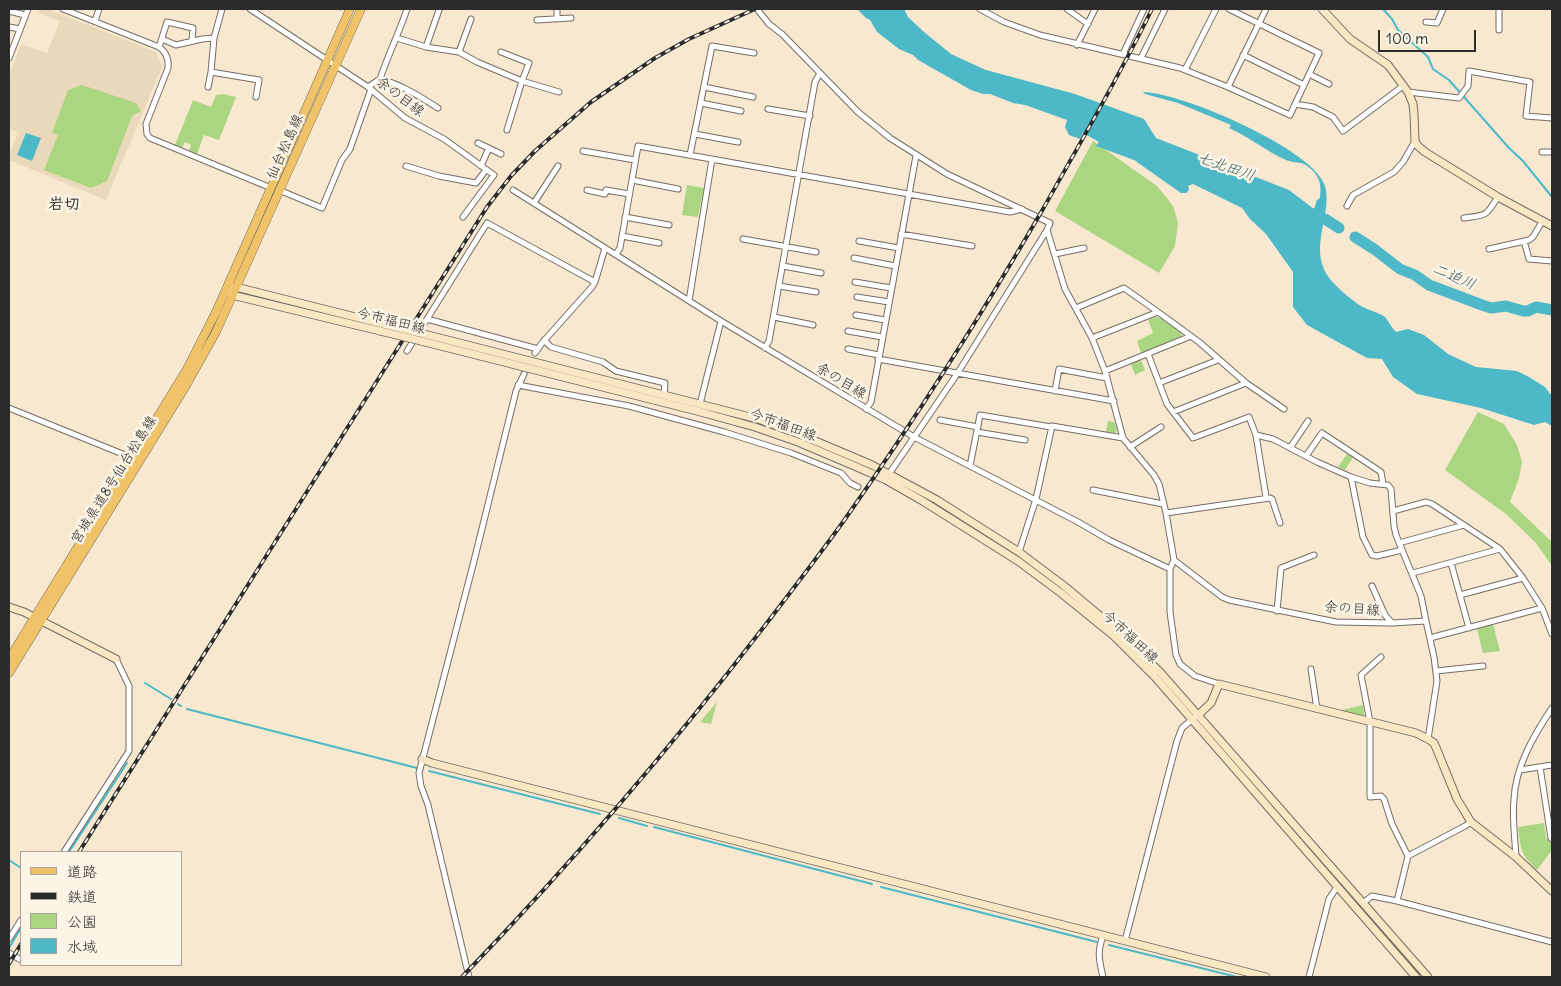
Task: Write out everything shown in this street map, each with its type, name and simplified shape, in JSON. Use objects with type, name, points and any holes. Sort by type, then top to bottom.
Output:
[{"type":"main road","name":"仙台松島線","points":[[231,290],[350,9]]},
{"type":"main road","name":"仙台松島線","points":[[275,189],[361,9]]},
{"type":"main road","points":[[1322,9],[1350,39],[1388,65],[1408,92],[1414,114],[1415,141],[1418,146],[1498,197],[1552,226]]},
{"type":"main road","name":"今市福田線","points":[[231,290],[758,419],[872,465],[937,500],[1019,552],[1063,585],[1118,632],[1160,672],[1195,717],[1337,887],[1416,977]]},
{"type":"main road","name":"宮城県道8号仙台松島線","points":[[9,673],[38,619],[136,460],[189,381],[216,332],[231,290]]},
{"type":"main road","name":"今市福田線","points":[[423,338],[755,427],[798,442],[885,480],[1018,560],[1114,636],[1155,676],[1195,717],[1428,977]]},
{"type":"main road","points":[[9,607],[18,609],[116,659]]},
{"type":"main road","name":"宮城県道8号仙台松島線","points":[[9,659],[38,619]]},
{"type":"main road","points":[[1195,717],[1211,703],[1218,684],[1416,732],[1434,743],[1457,799],[1471,822],[1516,857],[1552,890]]},
{"type":"main road","points":[[422,759],[1266,977]]},
{"type":"street","points":[[63,9],[159,47],[167,56],[168,68],[146,124],[147,134],[150,138],[322,208],[342,160],[350,149],[369,88],[380,79],[407,9]]},
{"type":"street","points":[[94,21],[99,9]]},
{"type":"street","points":[[208,87],[214,38],[222,9]]},
{"type":"street","name":"余の目線","points":[[250,9],[369,88],[405,118],[444,139],[486,170]]},
{"type":"street","points":[[556,9],[557,19]]},
{"type":"street","points":[[757,9],[769,24],[782,34],[858,112],[890,138],[916,156],[956,179],[1050,223],[957,374],[889,474]]},
{"type":"street","points":[[980,9],[1013,25],[1040,35],[1185,70],[1290,115],[1319,53],[1229,9]]},
{"type":"street","points":[[1068,9],[1088,24]]},
{"type":"street","points":[[1077,45],[1095,9]]},
{"type":"street","points":[[1123,54],[1144,9]]},
{"type":"street","points":[[1141,58],[1165,9]]},
{"type":"street","points":[[1185,70],[1216,9]]},
{"type":"street","points":[[1228,87],[1266,9]]},
{"type":"street","points":[[1426,22],[1437,23],[1443,9]]},
{"type":"street","points":[[1498,9],[1499,30]]},
{"type":"street","points":[[426,47],[439,10]]},
{"type":"street","points":[[9,11],[26,12],[9,58]]},
{"type":"street","points":[[537,20],[571,18]]},
{"type":"street","points":[[458,52],[472,19]]},
{"type":"street","points":[[159,47],[168,22],[193,28],[192,41]]},
{"type":"street","points":[[9,27],[20,29]]},
{"type":"street","points":[[162,39],[176,45],[214,38]]},
{"type":"street","points":[[397,38],[426,47],[458,52],[477,62],[522,80],[559,92]]},
{"type":"street","points":[[690,155],[712,46],[754,53]]},
{"type":"street","points":[[501,52],[529,63],[522,80],[508,130]]},
{"type":"street","points":[[1243,55],[1304,85]]},
{"type":"street","points":[[1408,92],[1459,98],[1468,86],[1469,71],[1530,82],[1526,116],[1552,118]]},
{"type":"street","points":[[211,72],[259,80],[256,96]]},
{"type":"street","points":[[767,345],[780,286],[815,82],[820,73]]},
{"type":"street","points":[[1309,74],[1329,84]]},
{"type":"street","points":[[380,79],[410,90],[438,108]]},
{"type":"street","points":[[1295,104],[1313,107],[1333,117],[1343,131],[1403,86]]},
{"type":"street","points":[[704,87],[753,97]]},
{"type":"street","points":[[701,103],[741,110]]},
{"type":"street","points":[[768,109],[810,116]]},
{"type":"street","points":[[695,134],[738,142]]},
{"type":"street","points":[[1347,206],[1353,195],[1394,172],[1415,141]]},
{"type":"street","points":[[478,144],[501,154]]},
{"type":"street","points":[[617,252],[622,236],[638,146],[1010,212],[1022,209]]},
{"type":"street","points":[[481,166],[489,148]]},
{"type":"street","points":[[583,151],[636,160]]},
{"type":"street","points":[[1542,152],[1552,152]]},
{"type":"street","points":[[868,406],[879,357],[916,156]]},
{"type":"street","points":[[690,298],[712,159]]},
{"type":"street","points":[[406,166],[439,176],[476,183],[486,170],[494,175],[463,217]]},
{"type":"street","points":[[534,204],[558,166]]},
{"type":"street","points":[[632,180],[678,189]]},
{"type":"street","name":"余の目線","points":[[513,190],[604,248],[617,252],[690,298],[721,322],[767,345],[868,406],[914,437],[1109,540],[1172,564],[1228,600],[1336,622],[1392,623],[1426,621]]},
{"type":"street","points":[[587,190],[605,194],[606,190],[629,194]]},
{"type":"street","points":[[1464,218],[1484,215],[1498,197]]},
{"type":"street","points":[[625,217],[669,225]]},
{"type":"street","points":[[1489,249],[1524,241],[1533,236],[1543,220]]},
{"type":"street","points":[[407,351],[488,223],[595,282]]},
{"type":"street","points":[[1047,230],[1065,289],[1092,338],[1105,371],[1123,438],[1159,484],[1166,513],[1172,564],[1170,612],[1176,655],[1180,664],[1195,676],[1218,684]]},
{"type":"street","points":[[901,234],[972,246]]},
{"type":"street","points":[[622,236],[659,243]]},
{"type":"street","points":[[744,239],[816,252]]},
{"type":"street","points":[[859,241],[899,248]]},
{"type":"street","points":[[1524,241],[1529,259],[1552,261]]},
{"type":"street","points":[[427,320],[537,351],[544,340],[595,282],[604,248]]},
{"type":"street","points":[[1055,254],[1084,248]]},
{"type":"street","points":[[854,258],[896,266]]},
{"type":"street","points":[[783,266],[821,273]]},
{"type":"street","points":[[855,282],[891,288]]},
{"type":"street","points":[[780,286],[816,292]]},
{"type":"street","points":[[1076,308],[1124,288],[1192,336],[1246,383],[1284,409]]},
{"type":"street","points":[[857,297],[889,302]]},
{"type":"street","points":[[1092,338],[1158,312]]},
{"type":"street","points":[[856,315],[886,320]]},
{"type":"street","points":[[774,317],[813,325]]},
{"type":"street","points":[[700,404],[721,322]]},
{"type":"street","points":[[848,331],[882,337]]},
{"type":"street","points":[[1105,371],[1192,336]]},
{"type":"street","points":[[544,340],[550,348],[603,362],[616,371],[665,383],[664,395]]},
{"type":"street","points":[[848,349],[957,374],[1114,401]]},
{"type":"street","points":[[1148,354],[1167,404],[1193,438],[1249,417],[1256,435],[1266,497]]},
{"type":"street","points":[[1159,382],[1218,360]]},
{"type":"street","points":[[1055,391],[1059,369],[1107,378]]},
{"type":"street","points":[[469,977],[428,805],[419,780],[419,773],[516,391],[524,374]]},
{"type":"street","points":[[1173,412],[1246,383]]},
{"type":"street","points":[[518,385],[637,408],[724,432],[791,453],[841,473],[850,483],[858,487]]},
{"type":"street","points":[[9,408],[136,460]]},
{"type":"street","points":[[970,466],[980,415],[1123,438]]},
{"type":"street","points":[[940,420],[1025,440]]},
{"type":"street","points":[[1290,448],[1308,421]]},
{"type":"street","points":[[1019,552],[1036,500],[1051,427]]},
{"type":"street","points":[[1130,447],[1161,427]]},
{"type":"street","points":[[1306,456],[1322,432],[1381,472],[1384,484]]},
{"type":"street","points":[[1256,435],[1273,439],[1351,477],[1370,483],[1388,485],[1391,489],[1394,526],[1421,596],[1436,671],[1428,738]]},
{"type":"street","points":[[1351,477],[1363,537],[1372,555],[1377,556],[1402,550]]},
{"type":"street","points":[[1093,490],[1164,504]]},
{"type":"street","points":[[1166,513],[1266,497],[1272,499],[1280,523]]},
{"type":"street","points":[[1393,511],[1426,502],[1432,504],[1500,549],[1523,578],[1542,608],[1552,634]]},
{"type":"street","points":[[1399,543],[1464,525]]},
{"type":"street","points":[[1412,573],[1500,549]]},
{"type":"street","points":[[1278,611],[1281,568],[1314,555]]},
{"type":"street","points":[[1450,562],[1469,628]]},
{"type":"street","points":[[1460,595],[1523,578]]},
{"type":"street","points":[[1372,586],[1385,614],[1392,623]]},
{"type":"street","points":[[1430,638],[1542,608]]},
{"type":"street","points":[[1381,657],[1361,675],[1370,722],[1370,797],[1381,796],[1384,798],[1392,824],[1408,856],[1397,901]]},
{"type":"street","points":[[65,851],[129,751],[129,686],[116,659]]},
{"type":"street","points":[[1436,671],[1482,666]]},
{"type":"street","points":[[1311,669],[1318,709]]},
{"type":"street","points":[[1516,857],[1514,800],[1520,770],[1535,733],[1552,708]]},
{"type":"street","points":[[1125,941],[1177,740],[1182,728],[1195,717]]},
{"type":"street","points":[[1520,770],[1552,765]]},
{"type":"street","points":[[1540,767],[1552,840]]},
{"type":"street","points":[[1408,856],[1471,822]]},
{"type":"street","points":[[1309,977],[1329,899],[1337,887]]},
{"type":"street","points":[[1363,903],[1372,896],[1397,901],[1552,942]]},
{"type":"street","points":[[9,940],[20,922]]},
{"type":"street","points":[[1103,936],[1099,946],[1098,958],[1103,977]]},
{"type":"street","points":[[9,953],[20,959]]},
{"type":"shaded area","points":[[48,9],[156,52],[162,67],[106,200],[9,160],[9,155],[18,132],[9,128],[9,75],[21,44],[47,53],[60,21],[36,12]]},
{"type":"green space","points":[[82,85],[136,103],[141,111],[132,116],[107,181],[91,188],[44,170],[58,135],[52,133],[68,90]]},
{"type":"green space","points":[[223,94],[236,97],[219,140],[204,135],[197,154],[189,150],[191,145],[185,142],[182,148],[175,145],[193,100],[211,107],[216,95]]},
{"type":"green space","points":[[1093,141],[1157,186],[1173,206],[1178,223],[1175,246],[1159,273],[1055,211]]},
{"type":"green space","points":[[687,185],[704,188],[698,217],[682,215]]},
{"type":"green space","points":[[1156,317],[1170,322],[1181,332],[1182,336],[1141,353],[1137,341],[1153,333],[1148,320]]},
{"type":"green space","points":[[1141,360],[1145,370],[1135,375],[1131,364]]},
{"type":"green space","points":[[1478,412],[1504,424],[1517,445],[1522,462],[1519,478],[1510,502],[1552,542],[1552,566],[1536,543],[1506,514],[1445,470]]},
{"type":"green space","points":[[1108,421],[1114,422],[1117,430],[1115,433],[1106,432]]},
{"type":"green space","points":[[1347,454],[1353,457],[1345,470],[1338,467]]},
{"type":"green space","points":[[1493,624],[1500,651],[1483,653],[1477,629]]},
{"type":"green space","points":[[717,702],[711,724],[700,722]]},
{"type":"green space","points":[[1363,705],[1364,719],[1334,712]]},
{"type":"green space","points":[[1544,823],[1546,838],[1552,844],[1552,850],[1537,870],[1527,860],[1522,851],[1518,827]]},
{"type":"water","name":"七北田川","points":[[857,9],[904,9],[908,17],[951,54],[986,70],[1075,94],[1144,119],[1156,138],[1289,190],[1314,209],[1317,200],[1320,198],[1320,184],[1314,172],[1306,165],[1286,160],[1229,128],[1231,125],[1178,103],[1143,92],[1186,101],[1244,125],[1272,140],[1316,171],[1325,186],[1326,207],[1320,248],[1321,259],[1324,269],[1335,284],[1361,306],[1385,317],[1396,332],[1408,329],[1424,335],[1448,354],[1476,367],[1517,371],[1545,387],[1552,396],[1552,426],[1545,422],[1534,425],[1481,408],[1417,394],[1393,377],[1382,359],[1367,358],[1307,325],[1293,307],[1293,272],[1266,234],[1250,219],[1242,208],[1193,184],[1188,186],[1189,190],[1186,193],[1181,193],[1134,160],[1096,146],[1099,142],[1083,133],[1080,139],[1069,135],[1065,127],[1067,120],[990,94],[971,90],[918,60],[913,55],[899,49],[877,32],[870,20]]},
{"type":"water","points":[[26,133],[41,138],[32,161],[17,155]]},
{"type":"waterway","points":[[1383,9],[1392,19],[1398,30],[1428,57],[1433,69],[1449,80],[1509,148],[1523,161],[1552,197]]},
{"type":"waterway","name":"二迫川","points":[[1310,213],[1325,219],[1339,228]]},
{"type":"waterway","name":"二迫川","points":[[1355,237],[1400,269],[1415,275],[1429,285],[1482,305],[1491,308],[1506,306],[1523,311],[1536,307],[1552,310]]},
{"type":"waterway","points":[[145,683],[171,699]]},
{"type":"waterway","points":[[187,709],[417,768]]},
{"type":"waterway","points":[[70,851],[127,763]]},
{"type":"waterway","points":[[429,771],[600,814]]},
{"type":"waterway","points":[[619,818],[647,826]]},
{"type":"waterway","points":[[654,827],[872,884]]},
{"type":"waterway","points":[[9,860],[20,867]]},
{"type":"waterway","points":[[881,887],[1097,942]]},
{"type":"waterway","points":[[9,948],[20,930]]},
{"type":"waterway","points":[[1109,945],[1237,977]]},
{"type":"railway","points":[[80,851],[487,207],[511,176],[535,151],[591,102],[655,58],[689,39],[755,9]]},
{"type":"railway","points":[[462,977],[541,893],[655,763],[793,589],[843,522],[921,407],[996,289],[1099,110],[1152,9]]},
{"type":"railway","points":[[9,964],[20,946]]},
{"type":"district","name":"岩切","points":[[64,204]]}]
